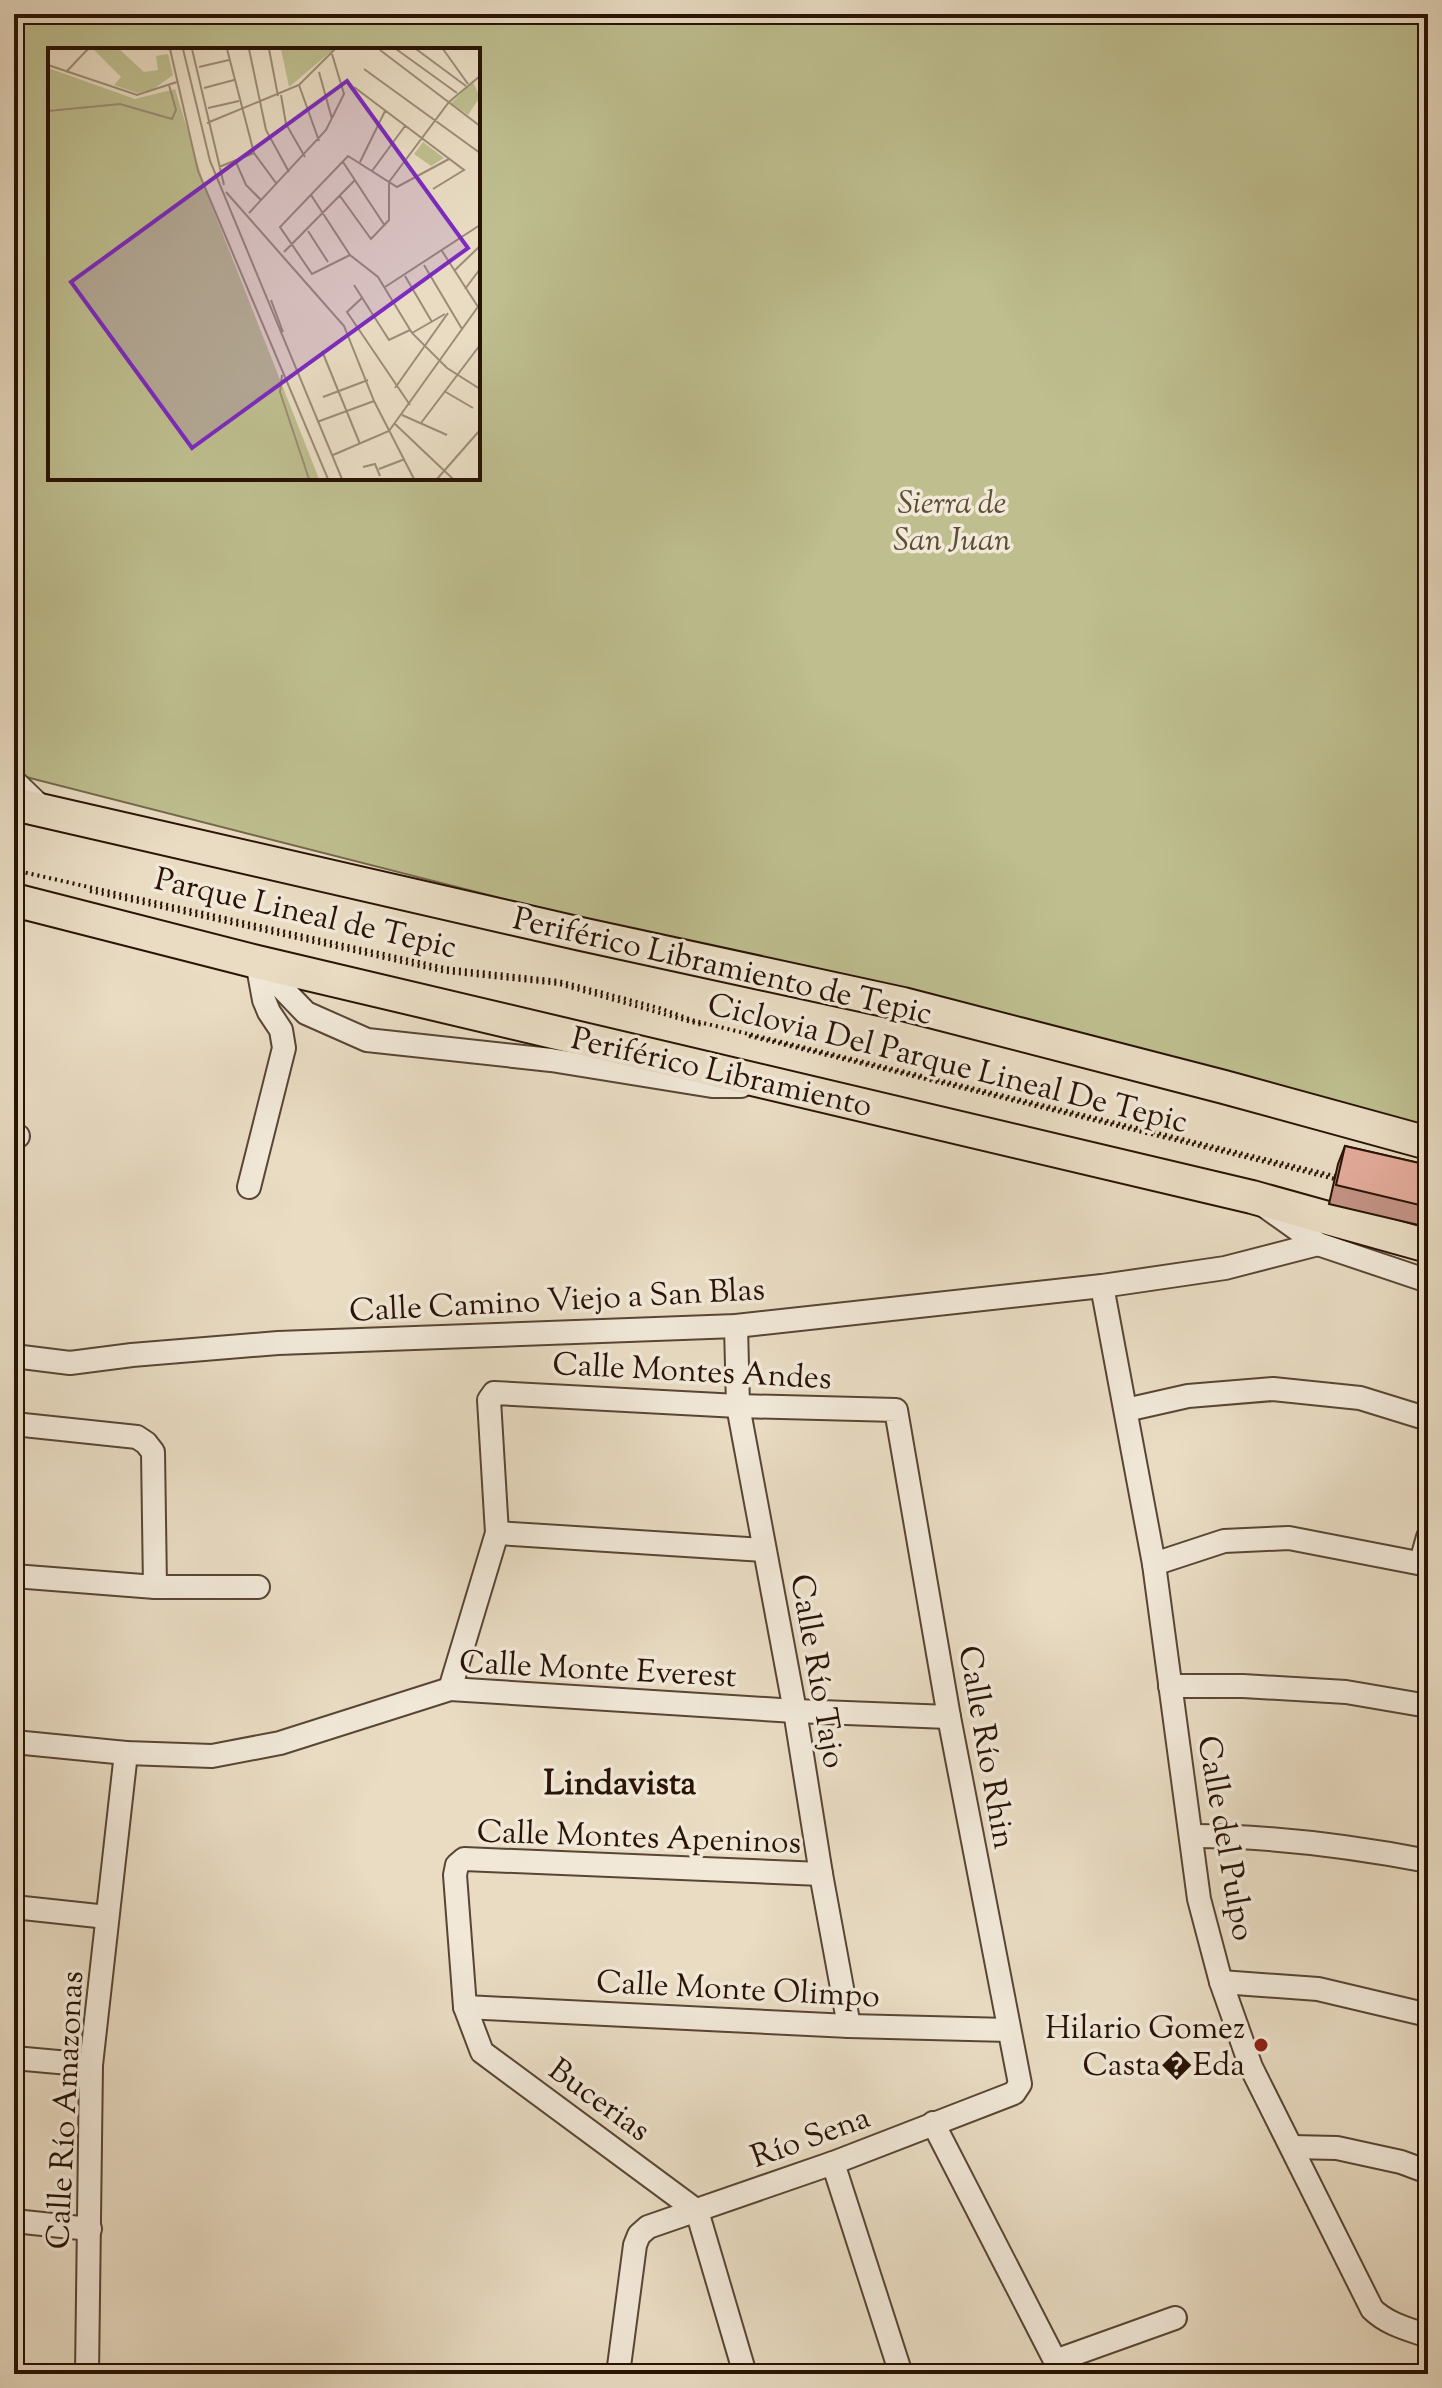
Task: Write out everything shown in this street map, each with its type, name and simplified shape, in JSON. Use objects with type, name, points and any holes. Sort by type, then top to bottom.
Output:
[{"type":"highway","name":"Periférico Libramiento de Tepic","points":[[29,808],[903,1004],[1428,1143]]},
{"type":"highway","name":"Periférico Libramiento","points":[[14,900],[257,962],[1252,1197],[1428,1246]]},
{"type":"street","points":[[14,781],[29,808]]},
{"type":"street","points":[[257,962],[306,1013],[367,1040],[551,1060],[712,1086],[785,1086]]},
{"type":"street","points":[[249,1187],[284,1048],[281,1030],[264,1000],[257,962]]},
{"type":"street","points":[[1252,1197],[1318,1244],[1428,1281]]},
{"type":"street","name":"Calle Camino Viejo a San Blas","points":[[14,1356],[70,1363],[278,1343],[736,1326],[1102,1286],[1225,1268],[1318,1244]]},
{"type":"street","name":"Calle del Pulpo","points":[[1102,1286],[1154,1564],[1199,1899],[1221,1982],[1251,2067],[1372,2309],[1391,2323],[1428,2336]]},
{"type":"street","name":"Calle Río Tajo","points":[[736,1326],[738,1406],[849,2026]]},
{"type":"street","points":[[1126,1410],[1188,1396],[1273,1389],[1360,1398],[1428,1419]]},
{"type":"street","name":"Calle Montes Andes","points":[[497,1533],[489,1400],[494,1393],[738,1406],[896,1410]]},
{"type":"street","name":"Calle Río Rhin","points":[[896,1410],[949,1717],[1020,2084],[1014,2093]]},
{"type":"street","points":[[14,1424],[137,1437],[146,1443],[153,1452],[155,1587]]},
{"type":"street","points":[[450,1689],[497,1533],[764,1550]]},
{"type":"street","points":[[1154,1564],[1224,1541],[1289,1538],[1425,1563],[1428,1537]]},
{"type":"street","points":[[14,1576],[155,1587],[258,1587]]},
{"type":"street","points":[[1170,1686],[1243,1686],[1346,1692],[1428,1706]]},
{"type":"street","name":"Calle Monte Everest","points":[[14,1742],[126,1753],[212,1756],[280,1743],[450,1689],[795,1711],[949,1717]]},
{"type":"street","name":"Calle Río Amazonas","points":[[87,2374],[91,2065],[126,1753]]},
{"type":"street","points":[[1192,1836],[1247,1836],[1372,1850],[1428,1861]]},
{"type":"street","name":"Calle Montes Apeninos","points":[[457,1865],[464,1859],[821,1874]]},
{"type":"street","name":"Bucerias","points":[[457,1865],[455,1875],[465,2007],[482,2052],[697,2211]]},
{"type":"street","points":[[14,1907],[107,1917]]},
{"type":"street","points":[[1221,1982],[1318,1989],[1428,2015]]},
{"type":"street","name":"Calle Monte Olimpo","points":[[465,2007],[849,2026],[1009,2030]]},
{"type":"street","points":[[14,2058],[91,2065]]},
{"type":"street","name":"Río Sena","points":[[618,2374],[635,2245],[639,2235],[648,2227],[833,2163],[1014,2093]]},
{"type":"street","points":[[933,2123],[1058,2368],[1175,2318]]},
{"type":"street","points":[[1292,2147],[1337,2148],[1401,2162],[1428,2172]]},
{"type":"street","points":[[833,2163],[901,2374]]},
{"type":"street","points":[[697,2211],[745,2374]]},
{"type":"street","points":[[14,2221],[90,2229]]},
{"type":"path","name":"Parque Lineal de Tepic","points":[[14,872],[445,968],[559,981],[695,1021],[1339,1178]]},
{"type":"green space","name":"Sierra de San Juan","points":[[14,14],[1428,14],[1428,1140],[951,1013],[14,774]]},
{"type":"building","points":[[1345,1146],[1428,1165],[1428,1207],[1336,1185]]},
{"type":"place","name":"Hilario Gomez Casta�Eda","points":[[1261,2045]]},
{"type":"district","name":"Lindavista","points":[[620,1782]]}]
